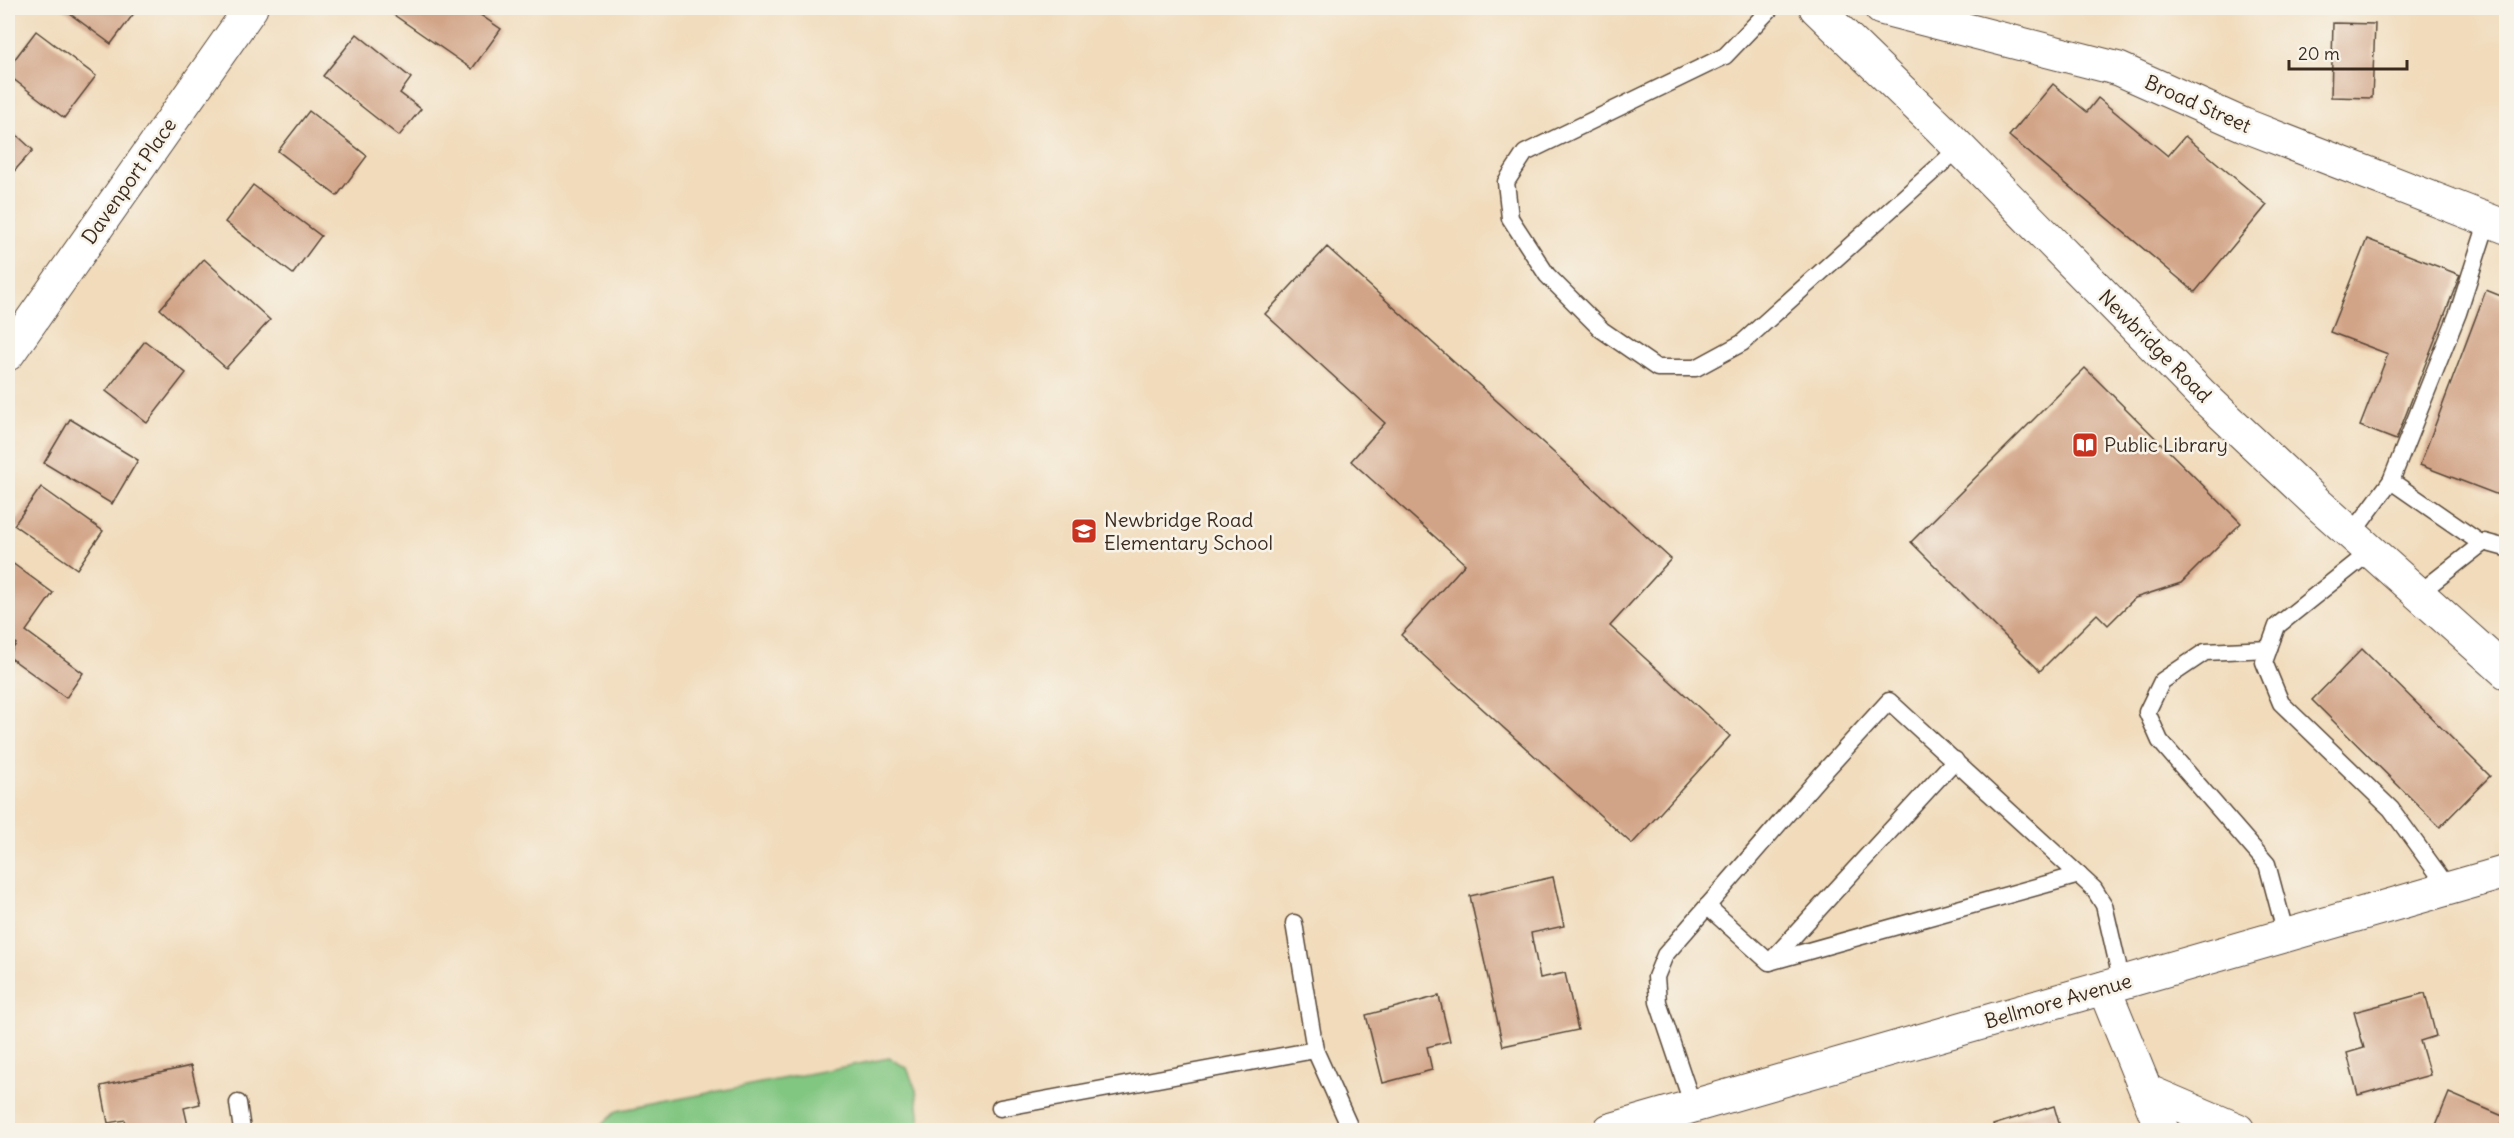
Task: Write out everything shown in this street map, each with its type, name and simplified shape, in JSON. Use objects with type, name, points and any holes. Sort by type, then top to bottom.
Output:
[{"type":"main road","name":"Davenport Place","points":[[8,354],[251,8]]},
{"type":"main road","name":"Newbridge Road","points":[[1816,8],[1959,148],[2202,395],[2361,543],[2506,672]]},
{"type":"main road","name":"Broad Street","points":[[1881,8],[2119,69],[2244,125],[2497,223]]},
{"type":"main road","name":"Bellmore Avenue","points":[[1610,1131],[1680,1117],[2113,985],[2506,872]]},
{"type":"main road","points":[[2113,985],[2162,1131]]},
{"type":"main road","points":[[2147,1091],[2238,1131]]},
{"type":"lane","points":[[1771,8],[1725,56],[1525,153],[1506,182],[1510,219],[1547,275],[1602,330],[1657,368],[1696,368],[1742,343],[1959,148]]},
{"type":"lane","points":[[2449,889],[2391,809],[2281,703],[2264,662],[2277,626],[2361,543],[2391,481],[2458,313],[2497,223]]},
{"type":"lane","points":[[2391,481],[2481,544]]},
{"type":"lane","points":[[2418,594],[2484,542],[2506,548]]},
{"type":"lane","points":[[2269,649],[2205,652],[2162,681],[2147,712],[2160,741],[2267,864],[2286,935]]},
{"type":"lane","points":[[1680,1117],[1658,1002],[1656,977],[1665,955],[1822,774],[1889,701],[2094,889],[2104,905],[2113,985]]},
{"type":"lane","points":[[1769,962],[1954,760]]},
{"type":"lane","points":[[1769,962],[2079,875]]},
{"type":"lane","points":[[1707,906],[1769,962]]},
{"type":"lane","points":[[1294,923],[1315,1050],[1351,1131]]},
{"type":"lane","points":[[1000,1108],[1315,1050]]},
{"type":"lane","points":[[238,1102],[242,1131]]},
{"type":"green space","points":[[889,1058],[907,1068],[916,1090],[921,1130],[600,1130],[601,1125],[617,1111]]},
{"type":"building","points":[[62,8],[138,8],[111,44]]},
{"type":"building","points":[[384,8],[470,8],[501,29],[472,69]]},
{"type":"building","points":[[2333,23],[2375,24],[2372,98],[2331,97]]},
{"type":"building","points":[[36,31],[96,76],[64,118],[8,75],[8,68]]},
{"type":"building","points":[[357,34],[411,78],[400,93],[421,109],[399,136],[323,76]]},
{"type":"building","points":[[2053,84],[2087,112],[2098,98],[2168,156],[2185,136],[2267,205],[2195,292],[2009,136]]},
{"type":"building","points":[[309,111],[367,156],[337,196],[278,151]]},
{"type":"building","points":[[8,127],[33,150],[8,178]]},
{"type":"building","points":[[253,185],[321,236],[293,274],[225,222]]},
{"type":"building","points":[[2367,239],[2460,275],[2396,440],[2360,426],[2388,354],[2330,332]]},
{"type":"building","points":[[1327,247],[1671,559],[1610,626],[1730,736],[1632,844],[1401,635],[1465,564],[1351,461],[1385,423],[1265,314]]},
{"type":"building","points":[[204,259],[270,320],[226,368],[160,309]]},
{"type":"building","points":[[2486,290],[2506,298],[2506,498],[2420,465]]},
{"type":"building","points":[[145,341],[186,373],[147,423],[106,391]]},
{"type":"building","name":"Public Library","points":[[2085,368],[2241,523],[2181,583],[2135,598],[2108,625],[2097,614],[2040,671],[1911,542]]},
{"type":"building","points":[[70,419],[138,460],[112,504],[44,463]]},
{"type":"building","points":[[41,487],[103,531],[77,569],[14,525]]},
{"type":"building","points":[[8,560],[53,593],[26,631],[83,673],[66,698],[8,656],[16,644],[8,637]]},
{"type":"building","points":[[2362,649],[2490,776],[2440,827],[2312,700]]},
{"type":"building","points":[[1553,877],[1564,926],[1531,933],[1540,978],[1565,973],[1578,1030],[1503,1046],[1470,896]]},
{"type":"building","points":[[2425,993],[2436,1036],[2420,1041],[2430,1075],[2358,1095],[2347,1053],[2364,1048],[2354,1012]]},
{"type":"building","points":[[1439,996],[1450,1041],[1427,1047],[1432,1070],[1383,1083],[1366,1015]]},
{"type":"building","points":[[191,1066],[200,1104],[184,1108],[189,1130],[127,1130],[125,1120],[108,1123],[101,1086]]},
{"type":"building","points":[[2449,1093],[2505,1117],[2499,1130],[2434,1130]]},
{"type":"building","points":[[2054,1106],[2061,1130],[1995,1130],[1993,1125]]},
{"type":"place","name":"Public Library","points":[[2085,445]]},
{"type":"place","name":"Newbridge Road Elementary School","points":[[1084,531]]}]
